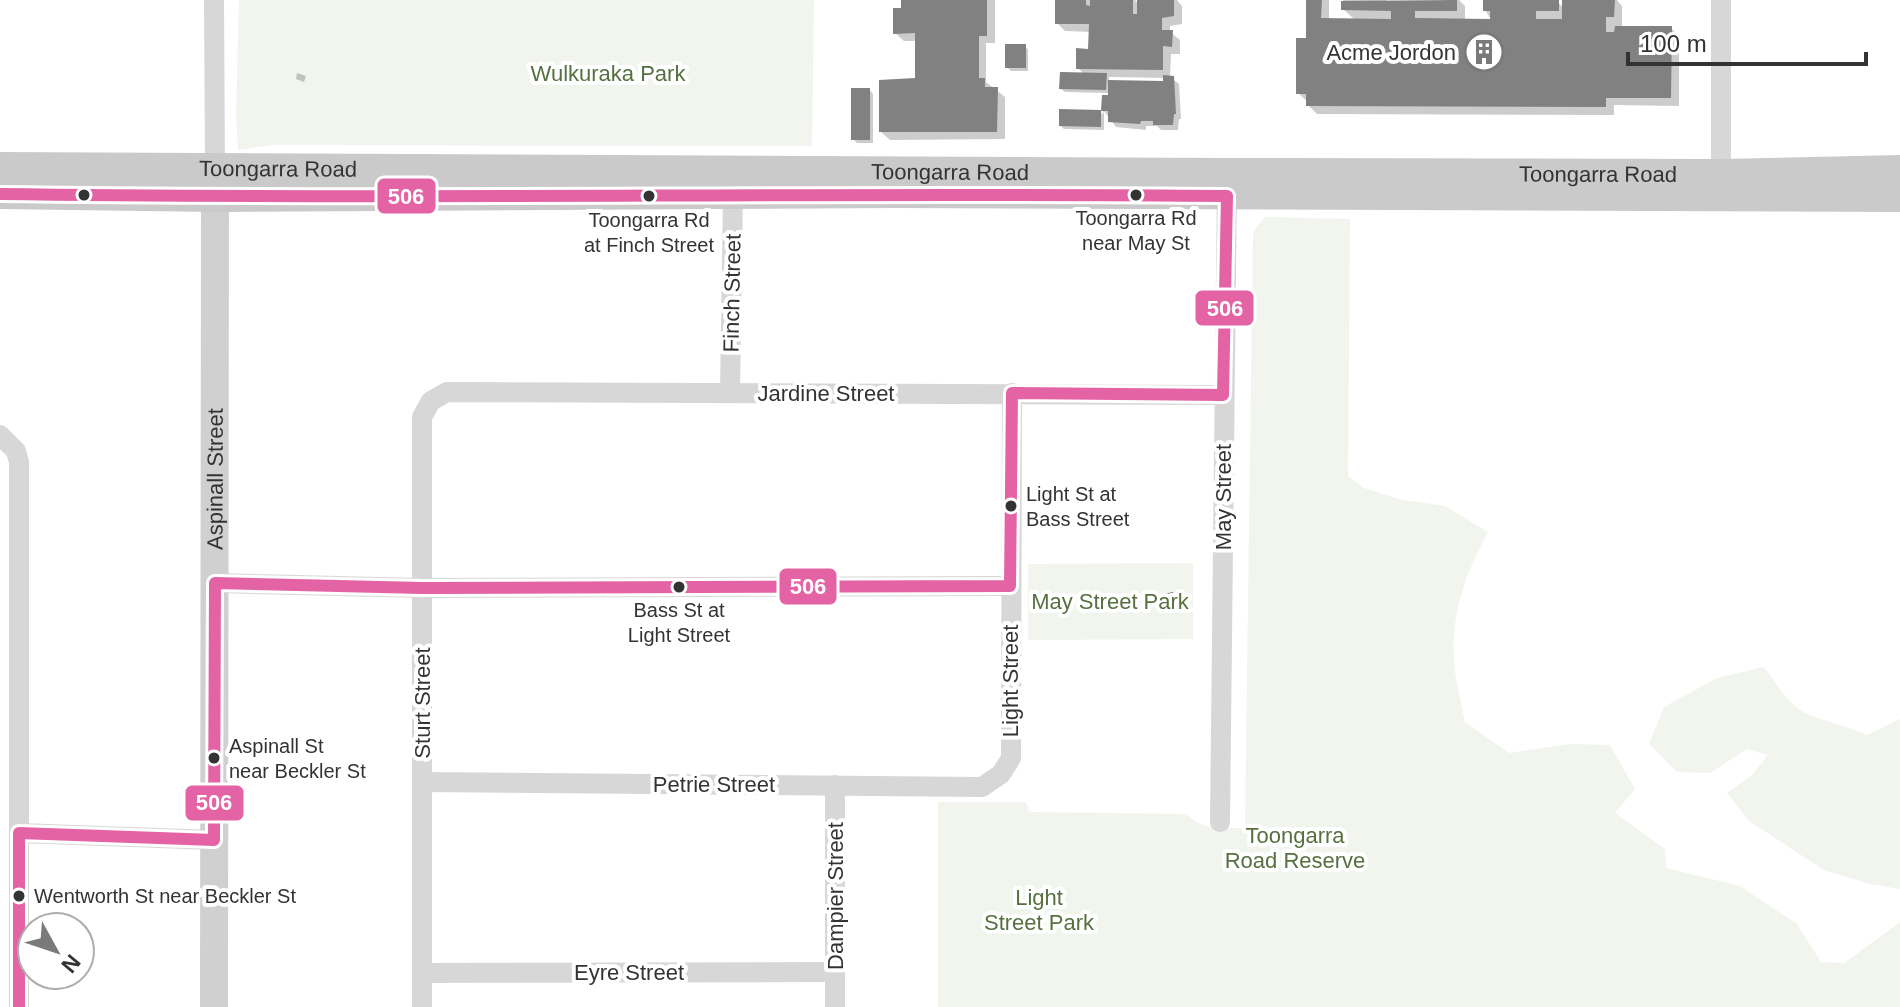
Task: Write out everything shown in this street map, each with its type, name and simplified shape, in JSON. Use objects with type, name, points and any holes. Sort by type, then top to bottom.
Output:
[{"type":"main road","name":"Toongarra Road","points":[[0,167],[215,183],[733,194],[1227,185],[1721,185],[1900,197]]},
{"type":"main road","name":"Toongarra Road","points":[[0,194],[215,183],[838,170],[1227,185]]},
{"type":"main road","name":"Toongarra Road","points":[[1721,185],[1900,170]]},
{"type":"main road","name":"Aspinall Street","points":[[214,1007],[215,183]]},
{"type":"street","name":"Aspinall Street","points":[[214,0],[215,183]]},
{"type":"street","points":[[1721,0],[1721,185]]},
{"type":"street","name":"May Street","points":[[1220,822],[1227,185]]},
{"type":"street","name":"Finch Street","points":[[730,393],[733,194]]},
{"type":"street","name":"Jardine Street","points":[[431,401],[447,392],[1223,395]]},
{"type":"street","name":"Light Street","points":[[1001,774],[1011,758],[1012,393]]},
{"type":"street","name":"Sturt Street","points":[[422,1007],[422,417],[431,401]]},
{"type":"street","points":[[4,438],[16,451],[19,462],[10,649],[19,833],[19,1007]]},
{"type":"street","points":[[215,583],[422,588],[1010,586]]},
{"type":"street","name":"Petrie Street","points":[[422,782],[982,787],[1001,774]]},
{"type":"street","name":"Dampier Street","points":[[835,785],[835,1007]]},
{"type":"street","points":[[19,833],[214,840]]},
{"type":"street","name":"Eyre Street","points":[[423,973],[835,972]]},
{"type":"green space","name":"Wulkuraka Park","points":[[239,0],[814,0],[812,146],[271,145],[238,150]]},
{"type":"green space","points":[[1265,217],[1350,219],[1348,476],[1364,488],[1402,500],[1445,506],[1488,532],[1467,578],[1455,626],[1455,668],[1465,722],[1509,753],[1570,744],[1610,745],[1635,789],[1615,813],[1665,849],[1666,868],[1740,886],[1797,924],[1821,962],[1844,963],[1900,922],[1900,1007],[938,1007],[938,802],[1026,802],[1029,812],[1186,814],[1206,826],[1245,828],[1253,232]]},
{"type":"green space","name":"May Street Park","points":[[1193,563],[1193,639],[1028,640],[1028,564]]},
{"type":"green space","points":[[1764,667],[1792,703],[1810,715],[1867,735],[1900,719],[1900,889],[1870,884],[1824,870],[1749,821],[1727,793],[1752,775],[1768,755],[1747,749],[1710,773],[1677,772],[1649,744],[1664,707],[1717,678]]},
{"type":"building","points":[[901,0],[987,0],[987,36],[979,36],[979,78],[985,78],[985,87],[998,87],[997,132],[879,132],[879,80],[915,78],[915,33],[893,34],[893,8],[901,8]]},
{"type":"building","points":[[1055,0],[1086,0],[1086,5],[1090,6],[1090,0],[1133,0],[1133,14],[1137,14],[1137,0],[1174,0],[1174,16],[1162,18],[1162,30],[1173,30],[1172,47],[1163,46],[1163,70],[1076,69],[1076,48],[1088,49],[1089,24],[1055,24]]},
{"type":"building","name":"Acme Jordon","points":[[1306,0],[1322,0],[1321,18],[1391,19],[1391,11],[1341,10],[1341,1],[1457,0],[1457,11],[1415,11],[1415,18],[1490,19],[1490,11],[1483,11],[1483,0],[1559,0],[1559,11],[1536,11],[1536,19],[1562,19],[1562,0],[1615,0],[1614,17],[1606,17],[1606,32],[1614,32],[1615,26],[1672,26],[1671,98],[1606,98],[1606,107],[1306,106],[1306,94],[1296,94],[1296,38],[1306,38]]},
{"type":"building","points":[[1005,44],[1026,44],[1026,68],[1005,68]]},
{"type":"building","points":[[1060,72],[1107,73],[1106,90],[1059,89]]},
{"type":"building","points":[[1163,75],[1174,76],[1176,114],[1173,125],[1153,125],[1153,121],[1141,121],[1140,124],[1108,122],[1108,111],[1101,111],[1102,95],[1108,95],[1108,80],[1163,81]]},
{"type":"building","points":[[851,88],[870,88],[870,140],[851,140]]},
{"type":"building","points":[[1059,109],[1101,110],[1101,127],[1059,126]]},
{"type":"building","points":[[1173,592],[1176,602],[1165,605],[1163,594]]},
{"type":"transit line","name":"506","points":[[0,194],[1227,196],[1223,395],[1012,393],[1010,586],[422,588],[215,583],[214,840],[19,833],[19,1007]]},
{"type":"place","name":"Acme Jordon","points":[[1484,52]]},
{"type":"place","name":"Toongarra Rd near May St","points":[[1136,195]]},
{"type":"place","name":"Toongarra Rd at Finch Street","points":[[649,196]]},
{"type":"place","name":"Light St at Bass Street","points":[[1011,506]]},
{"type":"place","name":"Bass St at Light Street","points":[[679,587]]},
{"type":"place","name":"Aspinall St near Beckler St","points":[[214,758]]},
{"type":"place","name":"Wentworth St near Beckler St","points":[[19,896]]},
{"type":"park label","name":"Toongarra Road Reserve","points":[[1295,848]]},
{"type":"park label","name":"Light Street Park","points":[[1039,910]]}]
